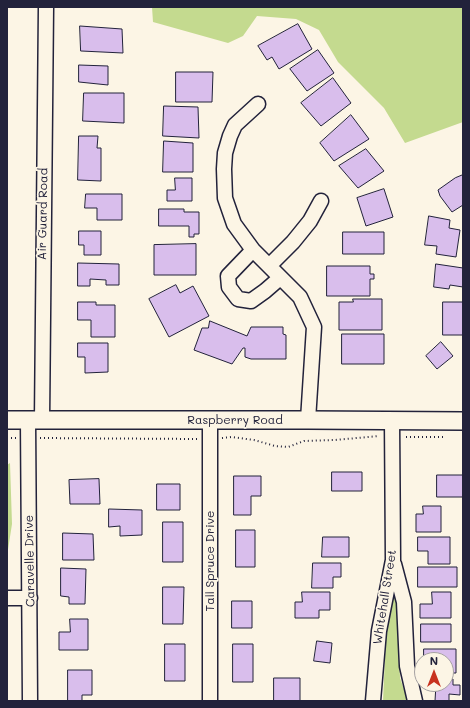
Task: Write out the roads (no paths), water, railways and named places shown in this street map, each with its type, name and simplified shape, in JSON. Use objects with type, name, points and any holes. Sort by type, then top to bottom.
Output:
[{"type":"main road","name":"Raspberry Road","points":[[7,420],[308,420],[393,428],[463,421]]},
{"type":"street","name":"Air Guard Road","points":[[35,420],[46,7]]},
{"type":"street","points":[[258,104],[236,125],[225,152],[225,198],[234,224],[253,250],[300,298],[314,327],[308,420]]},
{"type":"street","points":[[269,266],[310,222],[321,201]]},
{"type":"street","points":[[253,250],[228,276],[229,287],[238,299],[251,301],[266,291],[280,278]]},
{"type":"street","name":"Caravelle Drive","points":[[30,701],[28,439],[35,420]]},
{"type":"street","name":"Tall Spruce Drive","points":[[210,420],[210,701]]},
{"type":"street","name":"Whitehall Street","points":[[373,701],[379,631],[393,560],[393,428]]},
{"type":"street","points":[[393,560],[404,602],[407,666],[415,701]]},
{"type":"street","points":[[7,598],[30,598]]}]
